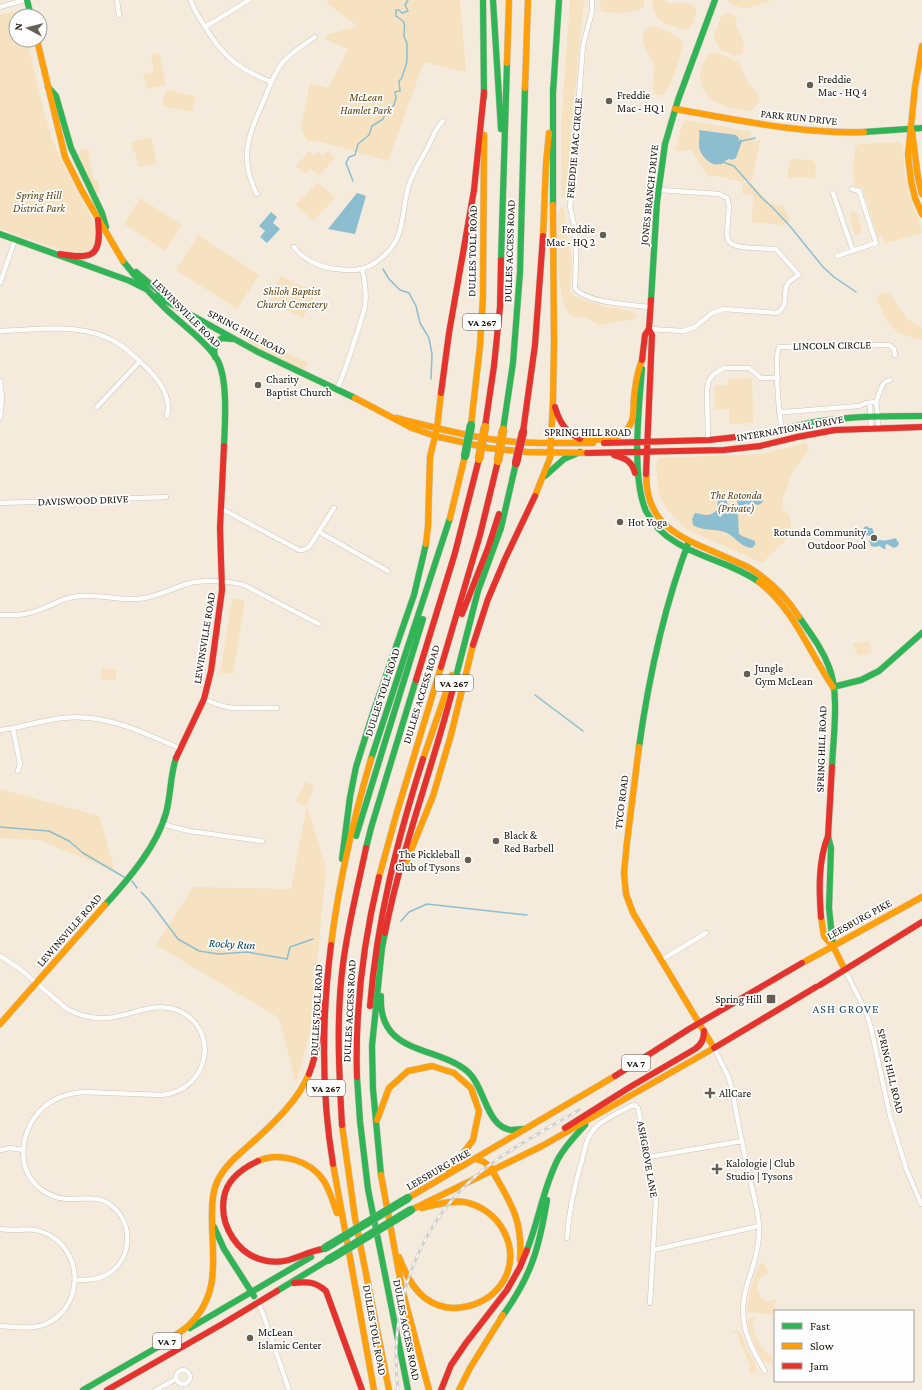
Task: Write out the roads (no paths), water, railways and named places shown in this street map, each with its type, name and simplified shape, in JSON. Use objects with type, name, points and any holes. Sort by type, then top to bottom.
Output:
[{"type":"main road","name":"DULLES TOLL ROAD","points":[[374,1390],[331,1152],[326,1101],[326,1022],[331,946],[339,892],[356,813],[370,762],[449,523],[471,425],[479,354],[484,283],[483,0]]},
{"type":"main road","points":[[492,0],[504,188]]},
{"type":"main road","name":"DULLES ACCESS ROAD","points":[[390,1390],[355,1218],[343,1134],[339,1064],[340,1012],[344,965],[351,915],[371,828],[456,553],[485,427],[494,366],[500,307],[509,0]]},
{"type":"main road","name":"DULLES ACCESS ROAD","points":[[408,1390],[363,1155],[358,1103],[357,1045],[361,970],[371,904],[389,834],[414,756],[477,543],[498,461],[513,363],[520,272],[528,0]]},
{"type":"main road","name":"VA 267","points":[[372,1046],[380,958],[391,901],[441,733],[478,592],[501,528],[523,432],[532,376],[538,321],[546,168],[559,0]]},
{"type":"main road","name":"JONES BRANCH DRIVE","points":[[642,442],[643,357],[645,335],[649,329],[659,190],[665,144],[675,109],[715,0]]},
{"type":"main road","points":[[922,46],[915,76],[912,100],[911,130],[908,143],[909,170],[915,196],[922,214]]},
{"type":"main road","name":"LEWINSVILLE ROAD","points":[[0,1024],[107,903],[134,871],[154,842],[162,824],[168,804],[172,769],[179,748],[204,699],[207,689],[222,599],[220,528],[225,435],[225,388],[221,369],[215,357],[198,338],[173,316],[134,275],[123,260],[107,231],[98,220],[65,157],[49,98],[48,86],[38,48]]},
{"type":"main road","name":"LEWINSVILLE ROAD","points":[[48,86],[56,96],[71,148],[102,213],[107,231]]},
{"type":"main road","points":[[391,901],[433,796],[451,735],[472,648],[488,599],[505,558],[532,505],[548,464],[551,448],[553,401],[553,88]]},
{"type":"main road","points":[[339,892],[343,843],[356,767],[414,595],[425,550],[428,526],[430,456],[436,432],[449,333],[474,190],[484,92]]},
{"type":"main road","name":"PARK RUN DRIVE","points":[[675,109],[769,126],[814,131],[861,133],[922,128]]},
{"type":"main road","points":[[911,130],[922,194]]},
{"type":"main road","points":[[61,144],[71,148]]},
{"type":"main road","points":[[82,191],[88,196],[94,197]]},
{"type":"main road","points":[[52,253],[78,257],[89,256],[93,253],[100,239],[98,220]]},
{"type":"main road","name":"SPRING HILL ROAD","points":[[0,234],[130,281],[258,352],[393,417],[412,428],[436,432],[488,448],[527,452],[598,443],[642,442],[639,486],[643,505],[654,524],[668,538],[748,566],[764,578],[780,592],[792,606],[823,652],[832,675],[835,711],[828,836],[832,848],[829,901],[833,946],[845,970]]},
{"type":"main road","points":[[123,260],[165,297],[190,314]]},
{"type":"main road","name":"JONES BRANCH DRIVE","points":[[642,442],[652,335],[649,329]]},
{"type":"main road","points":[[215,357],[215,346],[219,340],[226,338],[239,342]]},
{"type":"main road","points":[[576,438],[613,439],[621,436],[628,430],[632,420],[635,386],[643,357]]},
{"type":"main road","points":[[553,401],[555,410],[564,429],[576,438],[598,443]]},
{"type":"main road","name":"INTERNATIONAL DRIVE","points":[[642,442],[746,437],[819,422],[874,417],[922,416]]},
{"type":"main road","name":"INTERNATIONAL DRIVE","points":[[642,452],[743,448],[835,430],[922,427]]},
{"type":"main road","name":"SPRING HILL ROAD","points":[[551,448],[580,452],[642,452]]},
{"type":"main road","points":[[543,478],[564,459],[580,452]]},
{"type":"main road","name":"SPRING HILL ROAD","points":[[642,452],[651,504],[665,525],[688,545]]},
{"type":"main road","points":[[604,453],[631,461],[639,486]]},
{"type":"main road","points":[[414,756],[452,642],[490,543],[516,464]]},
{"type":"main road","name":"TYCO ROAD","points":[[688,545],[667,603],[654,655],[639,744],[624,863],[625,884],[629,903],[638,923],[714,1048]]},
{"type":"main road","points":[[833,687],[873,675],[892,661],[922,634]]},
{"type":"main road","name":"VA 267","points":[[429,1390],[402,1289],[384,1193],[377,1141],[373,1089],[370,1013],[371,988],[377,943],[390,874],[400,835],[445,693],[465,641]]},
{"type":"main road","name":"LEESBURG PIKE","points":[[83,1390],[252,1292],[408,1198],[606,1082],[699,1023],[804,962],[922,897]]},
{"type":"main road","name":"LEESBURG PIKE","points":[[107,1390],[258,1303],[411,1210],[542,1146],[714,1048],[922,922]]},
{"type":"main road","points":[[166,1342],[188,1326],[196,1318],[206,1304],[210,1293],[213,1277],[212,1202],[214,1188],[223,1172],[233,1160],[285,1111],[309,1076],[319,1036],[322,987],[331,946]]},
{"type":"main road","points":[[380,958],[380,1000],[382,1014],[389,1028],[396,1037],[410,1047],[451,1062],[467,1071],[478,1084],[492,1117],[499,1126],[512,1130],[533,1125]]},
{"type":"main road","points":[[542,1146],[574,1122],[696,1048],[704,1038],[704,1030]]},
{"type":"main road","points":[[377,1141],[378,1118],[384,1099],[391,1085],[400,1076],[414,1069],[426,1066],[442,1068],[458,1075],[468,1084],[476,1098],[480,1113],[479,1125],[474,1140],[465,1154],[452,1169],[435,1182]]},
{"type":"main road","points":[[441,1390],[445,1378],[458,1354],[503,1295],[514,1278],[528,1248],[550,1175],[556,1162],[569,1142],[586,1124],[599,1114]]},
{"type":"main road","points":[[323,1249],[316,1250],[293,1259],[276,1262],[261,1259],[244,1250],[237,1244],[230,1234],[224,1217],[224,1198],[234,1176],[247,1165],[260,1158],[283,1156],[298,1160],[306,1164],[321,1177],[333,1199],[338,1216],[345,1229]]},
{"type":"main road","points":[[476,1159],[487,1164],[492,1171],[514,1208],[520,1226],[522,1241],[521,1250],[519,1265],[514,1278]]},
{"type":"main road","points":[[459,1390],[470,1368],[513,1296],[526,1280],[532,1268],[538,1248],[550,1175]]},
{"type":"main road","points":[[392,1240],[402,1265],[412,1283],[426,1298],[438,1305],[454,1308],[472,1306],[486,1299],[502,1284],[509,1267],[511,1255],[510,1246],[504,1228],[489,1212],[475,1205],[458,1202],[411,1210]]},
{"type":"main road","points":[[212,1216],[216,1233],[221,1243],[258,1303]]},
{"type":"main road","points":[[289,1284],[302,1281],[312,1282],[318,1284],[326,1291],[362,1390]]},
{"type":"street","points":[[0,6],[26,0]]},
{"type":"street","points":[[117,0],[119,16]]},
{"type":"street","points":[[191,0],[195,11],[219,48],[234,63],[252,74],[271,82]]},
{"type":"street","points":[[205,27],[249,0]]},
{"type":"street","name":"FREDDIE MAC CIRCLE","points":[[592,0],[592,12],[583,45],[570,201],[571,214],[575,229],[575,288],[583,295],[610,303],[651,307]]},
{"type":"street","points":[[257,194],[247,162],[247,148],[251,130],[277,70],[290,54],[315,37]]},
{"type":"street","points":[[294,247],[302,256],[330,268],[346,270],[362,269],[380,259],[394,244],[400,232],[408,186],[437,127],[443,121]]},
{"type":"street","points":[[837,256],[876,243],[859,191],[852,189]]},
{"type":"street","points":[[649,329],[683,331],[695,327],[712,313],[724,309],[777,313],[782,309],[785,302],[786,289],[789,282],[799,275],[776,249],[733,245],[730,242],[727,238],[729,206],[727,198],[719,194],[659,190]]},
{"type":"street","points":[[833,193],[853,251]]},
{"type":"street","points":[[0,282],[15,240]]},
{"type":"street","points":[[336,389],[349,360],[365,311],[366,292],[362,269]]},
{"type":"street","points":[[0,331],[65,328],[91,332],[119,344],[140,361],[156,379],[164,391],[168,402],[167,416]]},
{"type":"street","name":"LINCOLN CIRCLE","points":[[782,430],[779,412],[777,352],[779,347],[889,345],[894,349],[895,355]]},
{"type":"street","points":[[97,407],[140,361]]},
{"type":"street","points":[[708,440],[707,389],[709,380],[714,374],[724,368],[749,368],[761,378],[778,378]]},
{"type":"street","points":[[875,428],[874,417],[876,402],[882,386],[885,382],[890,380]]},
{"type":"street","points":[[0,381],[2,397],[0,418]]},
{"type":"street","points":[[779,412],[859,406],[876,402]]},
{"type":"street","points":[[870,403],[875,428]]},
{"type":"street","name":"DAVISWOOD DRIVE","points":[[0,503],[166,497]]},
{"type":"street","points":[[222,510],[299,550],[306,550],[309,548],[334,508]]},
{"type":"street","points":[[319,532],[388,571]]},
{"type":"street","points":[[0,615],[32,613],[57,602],[74,597],[93,595],[127,599],[144,598],[158,595],[193,582],[234,582],[244,585],[319,624]]},
{"type":"street","points":[[204,699],[224,707],[277,708]]},
{"type":"street","points":[[0,730],[62,718],[96,718],[120,723],[179,748]]},
{"type":"street","points":[[13,728],[20,764],[18,771]]},
{"type":"street","points":[[162,824],[189,831],[262,841]]},
{"type":"street","points":[[661,960],[706,933]]},
{"type":"street","points":[[0,956],[20,969],[67,1009],[83,1016],[92,1018],[109,1018],[155,1007],[162,1007],[177,1011],[189,1018],[198,1028],[204,1041],[204,1055],[197,1076],[187,1086],[175,1092],[162,1095],[83,1092],[66,1094],[53,1100],[40,1110],[31,1123],[25,1138],[23,1150],[24,1164],[29,1176],[38,1187],[44,1192],[58,1197],[85,1197],[99,1199],[116,1209],[124,1220],[128,1233],[127,1247],[122,1260],[118,1265],[108,1274],[101,1277],[76,1280]]},
{"type":"street","name":"SPRING HILL ROAD","points":[[845,970],[866,1012],[871,1028],[890,1116],[906,1168],[921,1204]]},
{"type":"street","points":[[714,1048],[728,1076],[732,1089],[759,1226],[757,1252],[744,1295],[743,1315],[747,1339],[765,1371]]},
{"type":"street","name":"ASHGROVE LANE","points":[[568,1238],[569,1212],[580,1164],[589,1136],[597,1126],[631,1106],[638,1107],[656,1198],[650,1303]]},
{"type":"street","points":[[649,1157],[742,1141]]},
{"type":"street","points":[[0,1150],[10,1148],[23,1150]]},
{"type":"street","points":[[653,1250],[759,1226]]},
{"type":"street","points":[[0,1229],[30,1229],[45,1232],[51,1236],[63,1246],[71,1258],[76,1280],[75,1289],[70,1303],[60,1315],[54,1319],[47,1323],[33,1327],[0,1326]]},
{"type":"street","points":[[258,1303],[289,1390]]},
{"type":"street","points":[[156,1390],[176,1379]]},
{"type":"water","points":[[699,130],[736,135],[739,138],[738,141],[741,139],[742,141],[736,158],[732,160],[729,159],[722,164],[714,164],[707,161],[699,146]]},
{"type":"water","points":[[357,193],[366,196],[355,234],[328,229]]},
{"type":"water","points":[[271,212],[277,217],[273,223],[280,229],[267,243],[260,237],[265,231],[259,226]]},
{"type":"water","points":[[754,492],[763,500],[762,503],[758,505],[738,505],[736,496]]},
{"type":"water","points":[[720,498],[727,501],[727,503],[738,515],[739,534],[755,541],[755,545],[752,548],[742,544],[727,533],[693,525],[692,519],[695,513],[706,515],[711,514],[717,510],[718,500]]},
{"type":"water","name":"Rotunda Community Outdoor Pool","points":[[867,526],[872,528],[875,537],[878,539],[886,540],[896,538],[899,542],[898,546],[894,548],[887,544],[885,546],[886,549],[884,549],[879,546],[871,546],[869,540],[871,536],[865,535],[863,532],[864,527]]},
{"type":"waterway","points":[[353,181],[346,163],[349,157],[355,155],[358,144],[369,135],[372,126],[383,119],[386,112],[394,105],[396,98],[395,92],[400,91],[399,81],[402,78],[406,64],[407,44],[404,36],[404,22],[396,16],[396,10],[399,10],[402,13],[408,11],[405,5],[408,0]]},
{"type":"waterway","points":[[742,141],[755,138]]},
{"type":"waterway","points":[[723,162],[734,166],[761,197],[789,225],[823,267],[834,277],[856,292]]},
{"type":"waterway","points":[[383,269],[389,279],[400,290],[409,293],[416,306],[420,323],[429,338],[432,354],[431,379]]},
{"type":"waterway","points":[[535,695],[583,731]]},
{"type":"waterway","name":"Rocky Run","points":[[0,827],[49,831],[69,841],[83,853],[124,877]]},
{"type":"waterway","name":"Rocky Run","points":[[132,881],[137,888]]},
{"type":"waterway","name":"Rocky Run","points":[[141,892],[178,939],[199,951],[219,954],[247,952],[287,959],[290,947],[313,939]]},
{"type":"waterway","name":"Rocky Run","points":[[401,921],[409,912],[427,904],[527,915]]},
{"type":"railway","points":[[398,1390],[396,1359],[398,1328],[403,1298],[412,1269],[424,1241],[440,1215],[460,1191],[483,1170],[518,1146],[579,1110]]},
{"type":"place","name":"Freddie Mac - HQ 4","points":[[810,85]]},
{"type":"place","name":"Freddie Mac - HQ 1","points":[[609,101]]},
{"type":"place","name":"Freddie Mac - HQ 2","points":[[603,235]]},
{"type":"place","name":"Charity Baptist Church","points":[[258,385]]},
{"type":"place","name":"Hot Yoga","points":[[620,522]]},
{"type":"place","name":"Rotunda Community Outdoor Pool","points":[[874,538]]},
{"type":"place","name":"Jungle Gym McLean","points":[[747,674]]},
{"type":"place","name":"Black & Red Barbell","points":[[496,841]]},
{"type":"place","name":"The Pickleball Club of Tysons","points":[[468,860]]},
{"type":"place","name":"Spring Hill","points":[[771,999]]},
{"type":"place","name":"AllCare","points":[[710,1093]]},
{"type":"place","name":"Kalologie | Club Studio | Tysons","points":[[717,1169]]},
{"type":"place","name":"McLean Islamic Center","points":[[250,1338]]},
{"type":"district","name":"ASH GROVE","points":[[846,1009]]},
{"type":"park label","name":"McLean Hamlet Park","points":[[366,103]]},
{"type":"park label","name":"Spring Hill District Park","points":[[39,201]]},
{"type":"park label","name":"Shiloh Baptist Church Cemetery","points":[[292,297]]},
{"type":"park label","name":"The Rotonda (Private)","points":[[736,501]]}]
